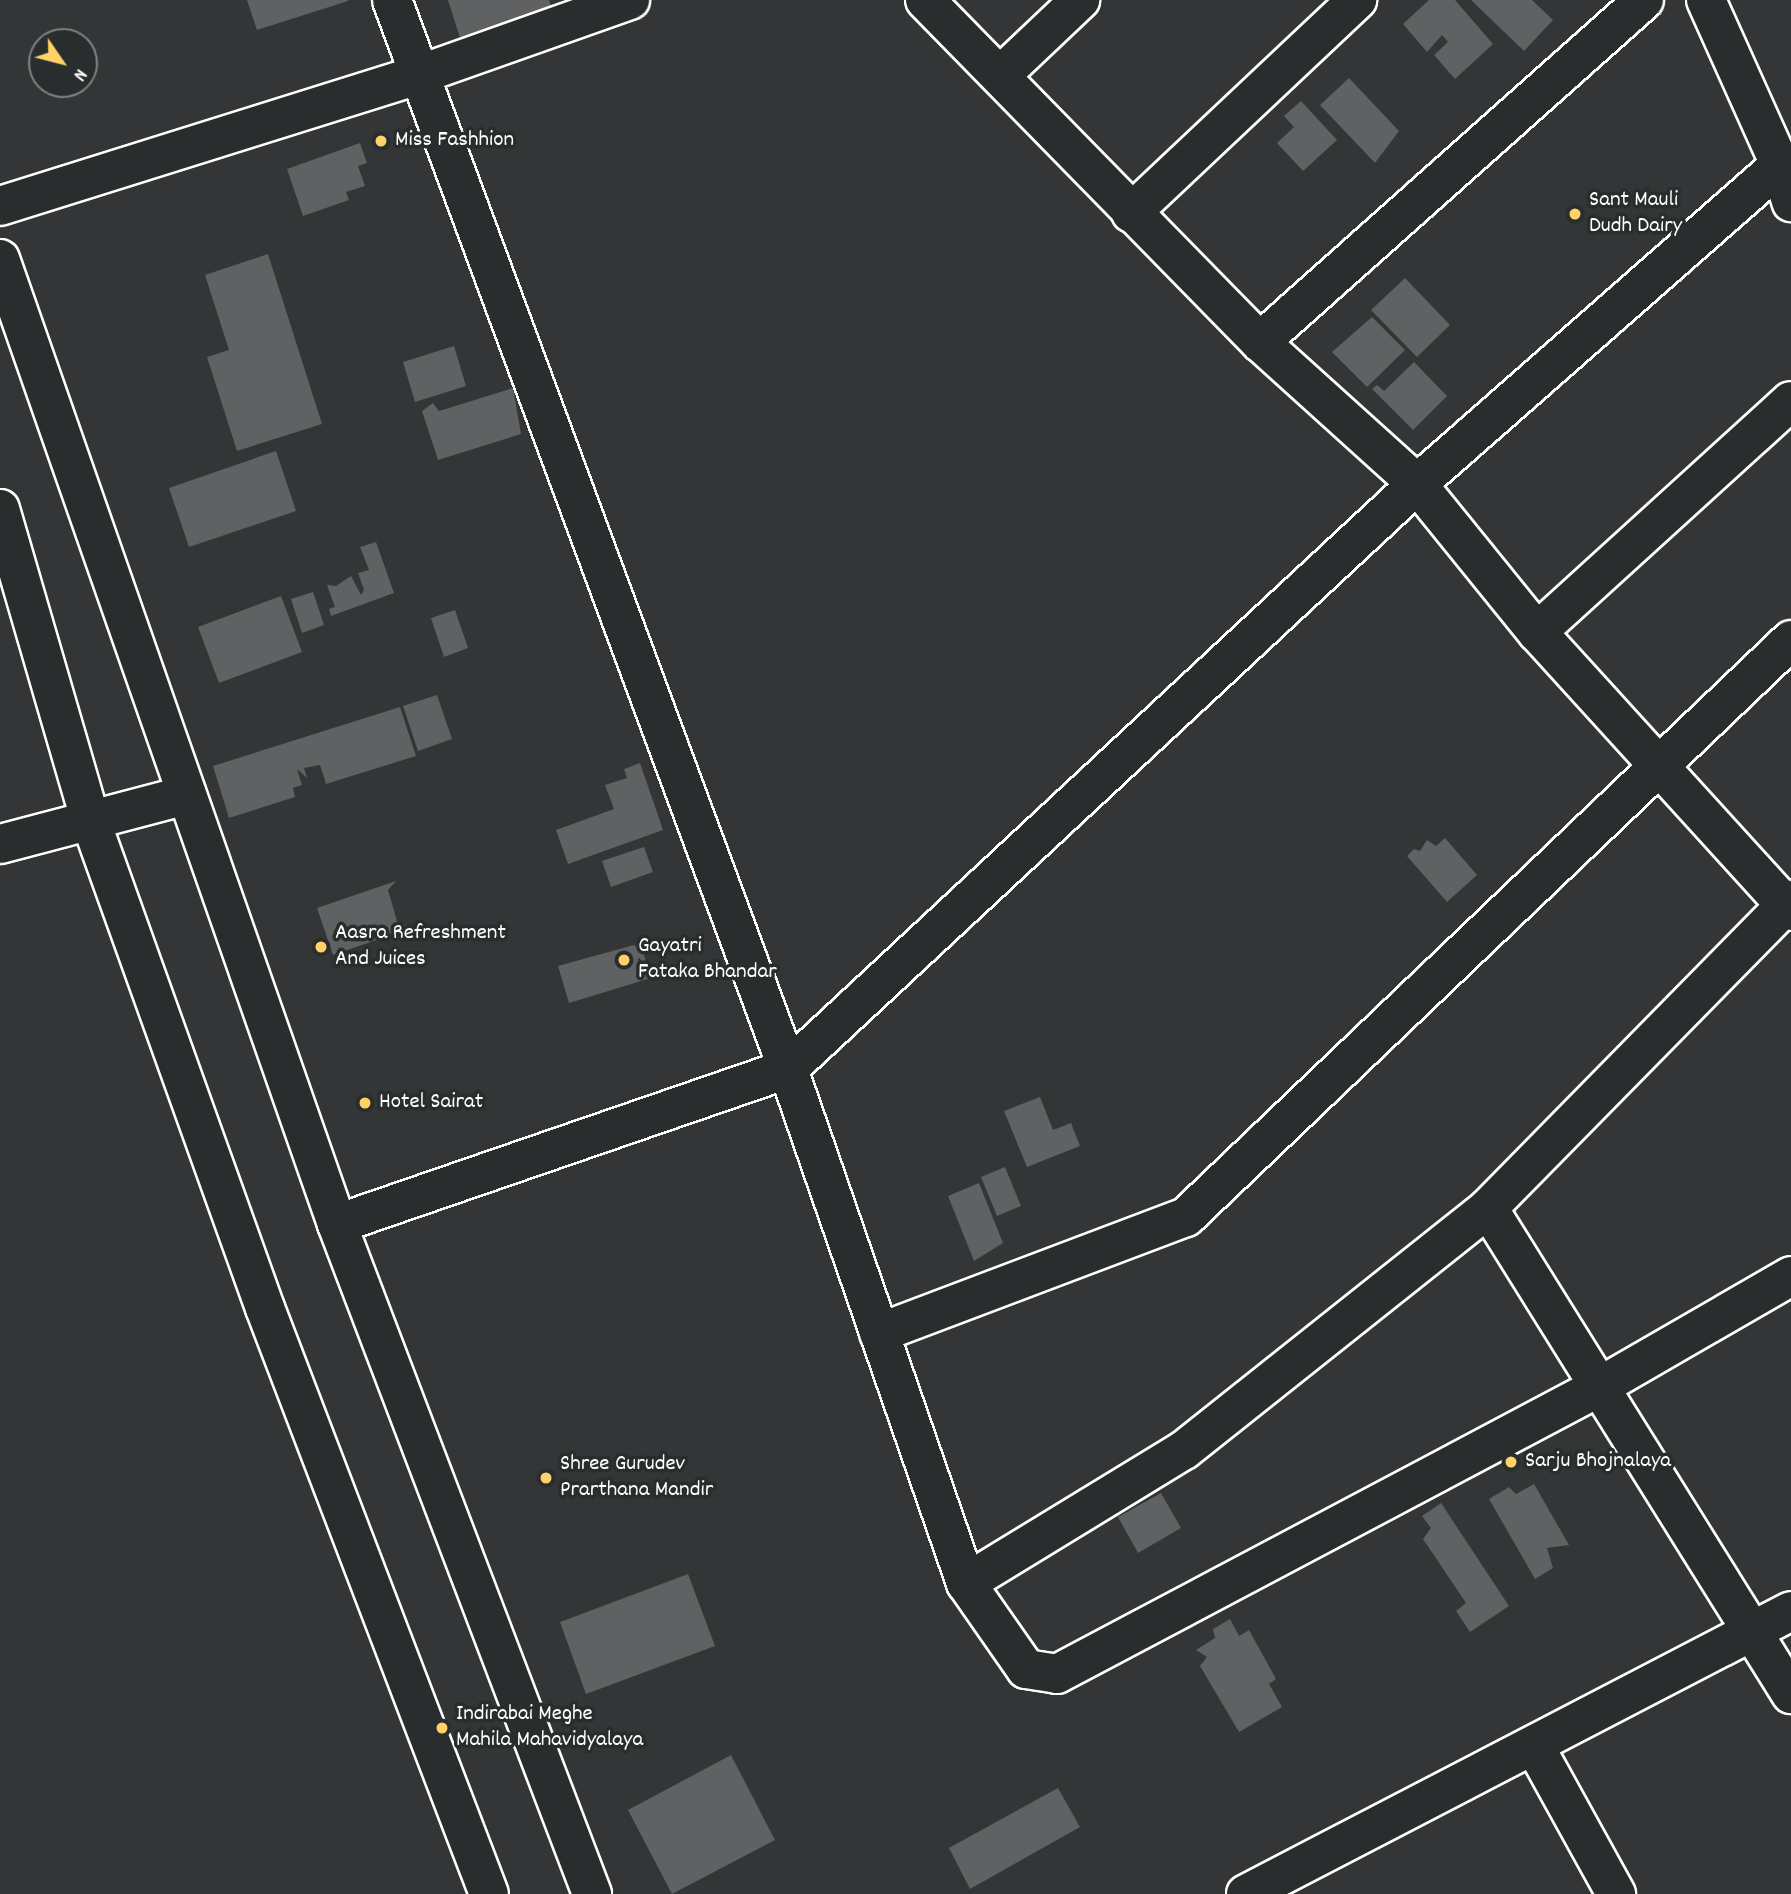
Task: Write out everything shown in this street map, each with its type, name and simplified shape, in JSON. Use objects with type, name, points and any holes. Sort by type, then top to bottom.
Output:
[{"type":"street","points":[[392,0],[788,1069],[967,1583],[1026,1669],[1057,1674],[1598,1387],[1791,1276]]},
{"type":"street","points":[[0,206],[418,75],[631,0]]},
{"type":"street","points":[[925,0],[1002,74],[1130,213],[1260,342],[1416,484],[1537,632],[1789,906],[1488,1208],[1184,1450],[967,1583]]},
{"type":"street","points":[[1002,74],[1080,0]]},
{"type":"street","points":[[1130,213],[1357,0]]},
{"type":"street","points":[[1260,342],[1644,0]]},
{"type":"street","points":[[1706,0],[1780,165],[1791,202]]},
{"type":"street","points":[[337,1224],[788,1069],[1416,484],[1780,165]]},
{"type":"street","points":[[0,259],[337,1224],[592,1894]]},
{"type":"street","points":[[1537,632],[1791,401]]},
{"type":"street","points":[[0,509],[91,822],[265,1308],[489,1894]]},
{"type":"street","points":[[879,1333],[1186,1217],[1791,640]]},
{"type":"street","points":[[0,845],[187,795]]},
{"type":"street","points":[[1488,1208],[1598,1387],[1755,1632],[1791,1694]]},
{"type":"street","points":[[1246,1894],[1288,1886],[1535,1747],[1791,1611]]},
{"type":"street","points":[[1535,1747],[1616,1894]]},
{"type":"building","points":[[247,0],[348,0],[348,1],[257,30]]},
{"type":"building","points":[[448,0],[549,0],[553,12],[461,41]]},
{"type":"building","points":[[1429,0],[1455,0],[1493,44],[1455,79],[1434,55],[1448,42],[1442,35],[1427,52],[1403,24]]},
{"type":"building","points":[[1471,0],[1532,0],[1553,20],[1524,51]]},
{"type":"building","points":[[1349,78],[1399,131],[1375,163],[1320,105]]},
{"type":"building","points":[[1301,101],[1337,140],[1303,171],[1277,143],[1294,127],[1284,116]]},
{"type":"building","points":[[360,143],[367,163],[358,166],[365,186],[346,192],[349,200],[303,216],[287,169]]},
{"type":"building","points":[[268,254],[322,424],[237,451],[207,357],[229,350],[205,275]]},
{"type":"building","points":[[1405,278],[1450,325],[1417,357],[1371,310]]},
{"type":"building","points":[[1372,317],[1405,350],[1367,387],[1332,352]]},
{"type":"building","points":[[454,346],[466,386],[415,402],[403,362]]},
{"type":"building","points":[[1414,362],[1447,396],[1413,430],[1372,389],[1377,385],[1384,391]]},
{"type":"building","points":[[513,388],[521,434],[438,460],[422,411],[433,403],[439,411]]},
{"type":"building","points":[[276,451],[296,511],[189,547],[169,488]]},
{"type":"building","points":[[376,542],[394,593],[331,616],[329,609],[335,607],[327,585],[336,586],[351,576],[361,595],[364,590],[358,573],[369,570],[360,547]]},
{"type":"building","points":[[313,592],[324,625],[302,633],[291,599]]},
{"type":"building","points":[[281,596],[302,652],[219,683],[198,627]]},
{"type":"building","points":[[455,610],[468,648],[444,657],[431,618]]},
{"type":"building","points":[[437,695],[452,739],[418,751],[403,706]]},
{"type":"building","points":[[400,707],[416,756],[326,784],[320,765],[304,768],[307,778],[297,769],[302,785],[293,788],[295,797],[229,818],[213,766]]},
{"type":"building","points":[[640,763],[663,830],[568,864],[556,830],[614,809],[605,785],[627,778],[624,769]]},
{"type":"building","points":[[1445,838],[1477,875],[1447,902],[1407,856],[1414,849],[1420,851],[1427,840],[1436,846]]},
{"type":"building","points":[[644,847],[653,872],[611,887],[602,861]]},
{"type":"building","points":[[396,881],[388,890],[397,921],[411,928],[333,955],[317,908]]},
{"type":"building","points":[[634,945],[643,952],[651,978],[569,1003],[558,966]]},
{"type":"building","points":[[1040,1097],[1053,1130],[1071,1123],[1080,1146],[1027,1167],[1004,1111]]},
{"type":"building","points":[[1005,1167],[1021,1206],[997,1216],[981,1177]]},
{"type":"building","points":[[979,1183],[1003,1243],[974,1261],[948,1196]]},
{"type":"building","points":[[1534,1484],[1569,1545],[1547,1548],[1553,1568],[1535,1579],[1489,1499],[1509,1487],[1516,1494]]},
{"type":"building","points":[[1161,1493],[1181,1528],[1138,1553],[1118,1517]]},
{"type":"building","points":[[1441,1503],[1509,1606],[1470,1632],[1456,1611],[1466,1603],[1423,1539],[1431,1528],[1422,1516]]},
{"type":"building","points":[[688,1574],[715,1646],[586,1694],[560,1622]]},
{"type":"building","points":[[1230,1619],[1239,1636],[1249,1630],[1276,1679],[1269,1684],[1282,1707],[1239,1732],[1200,1666],[1207,1657],[1196,1650],[1215,1638],[1213,1629]]},
{"type":"building","points":[[731,1755],[775,1840],[672,1894],[628,1810]]},
{"type":"building","points":[[1058,1788],[1080,1827],[970,1889],[949,1848]]},
{"type":"place","name":"Miss Fashhion","points":[[381,141]]},
{"type":"place","name":"Sant Mauli Dudh Dairy","points":[[1575,214]]},
{"type":"place","name":"Aasra Refreshment And Juices","points":[[321,947]]},
{"type":"place","name":"Gayatri Fataka Bhandar","points":[[624,960]]},
{"type":"place","name":"Hotel Sairat","points":[[365,1103]]},
{"type":"place","name":"Sarju Bhojnalaya","points":[[1511,1462]]},
{"type":"place","name":"Shree Gurudev Prarthana Mandir","points":[[546,1478]]},
{"type":"place","name":"Indirabai Meghe Mahila Mahavidyalaya","points":[[442,1728]]}]
